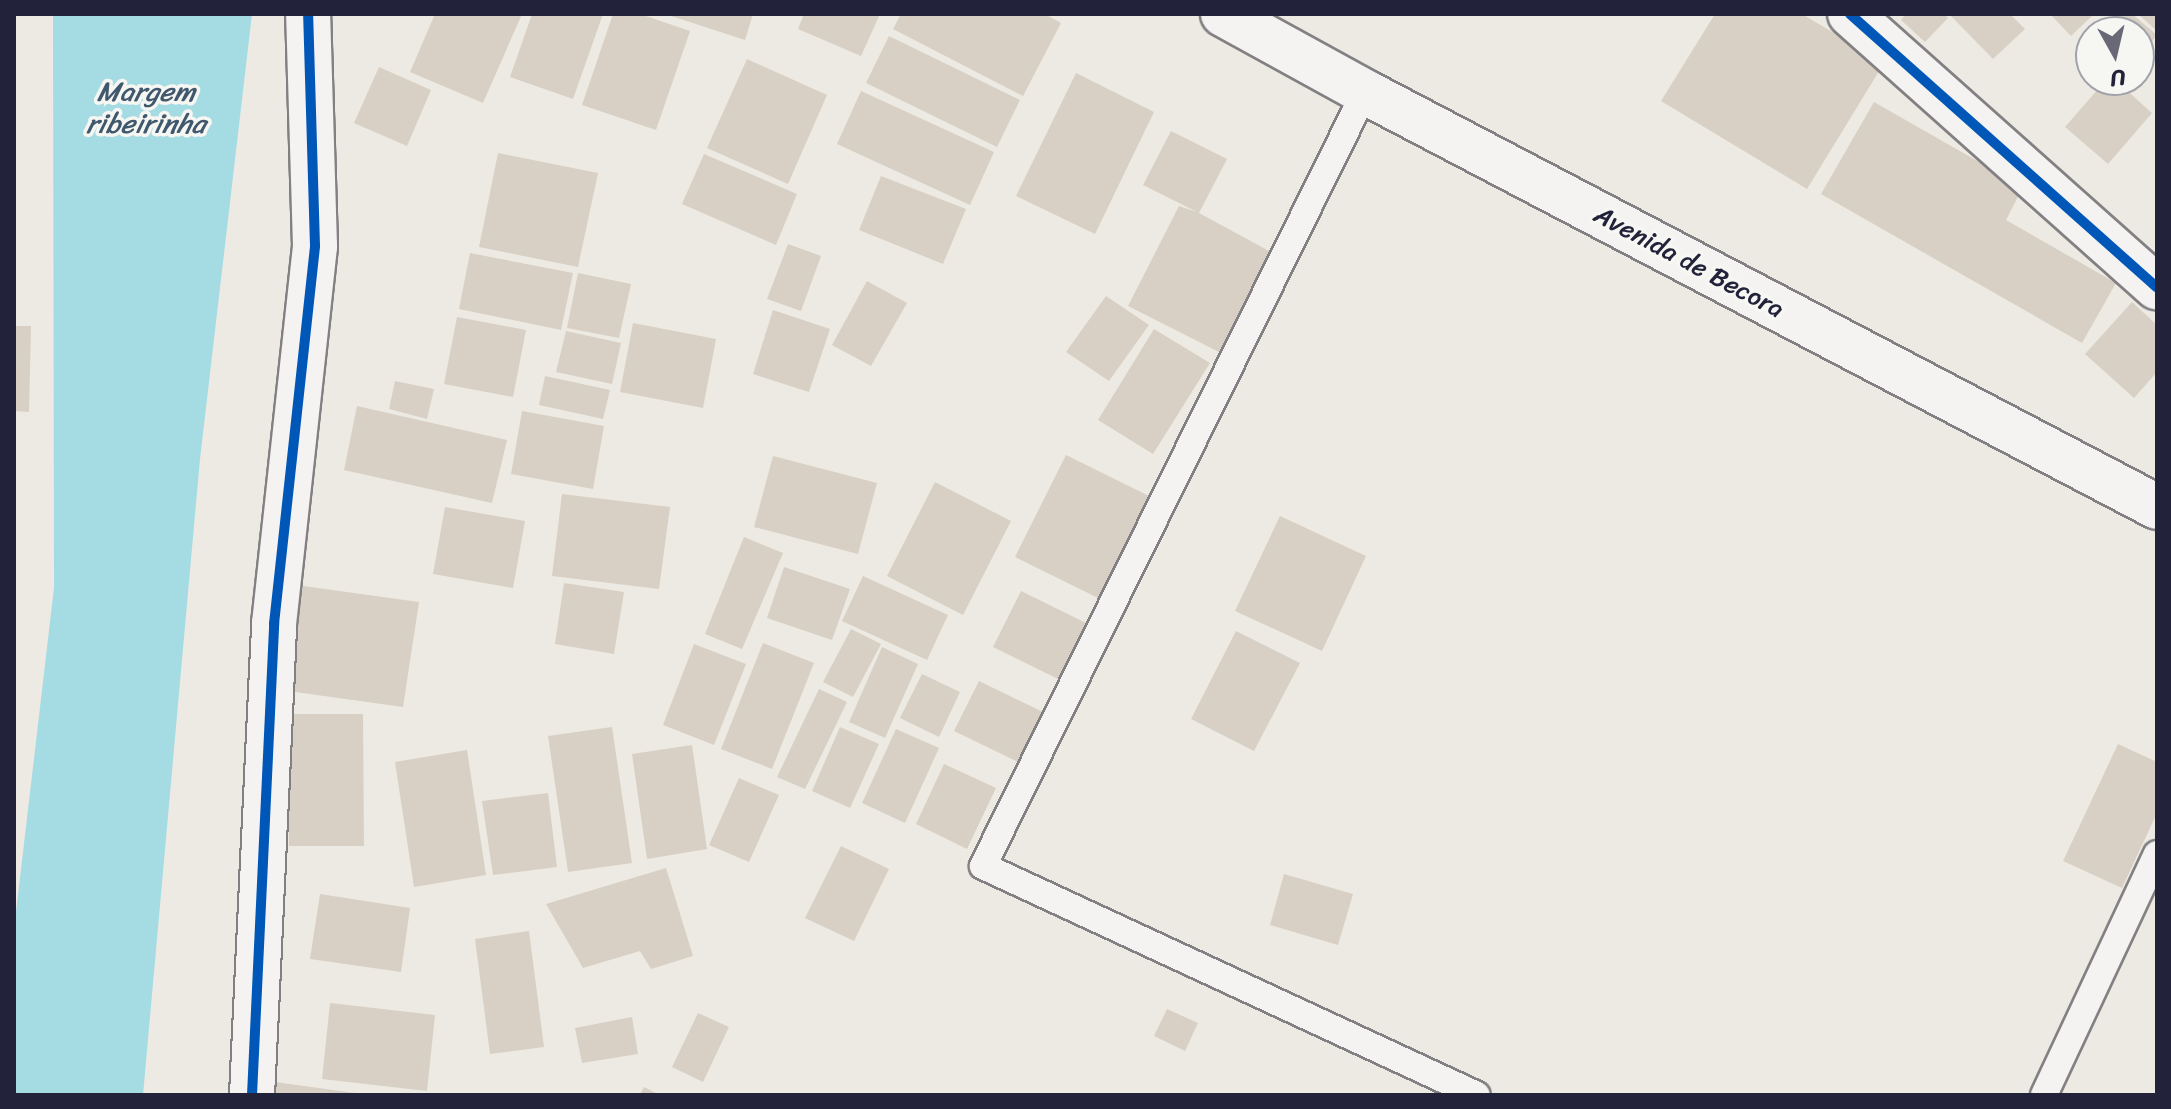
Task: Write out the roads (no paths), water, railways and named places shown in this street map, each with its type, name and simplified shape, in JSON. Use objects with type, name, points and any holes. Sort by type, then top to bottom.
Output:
[{"type":"street","points":[[252,1095],[274,624],[315,246],[308,14]]},
{"type":"street","name":"Avenida de Becora","points":[[1223,14],[1365,92],[2157,507]]},
{"type":"street","points":[[1850,14],[2157,288]]},
{"type":"lane","points":[[1365,92],[983,866],[1477,1095]]},
{"type":"lane","points":[[2044,1095],[2157,854]]},
{"type":"water","name":"Margem ribeirinha","points":[[53,14],[252,14],[200,459],[143,1095],[14,1095],[14,929],[54,588]]}]
